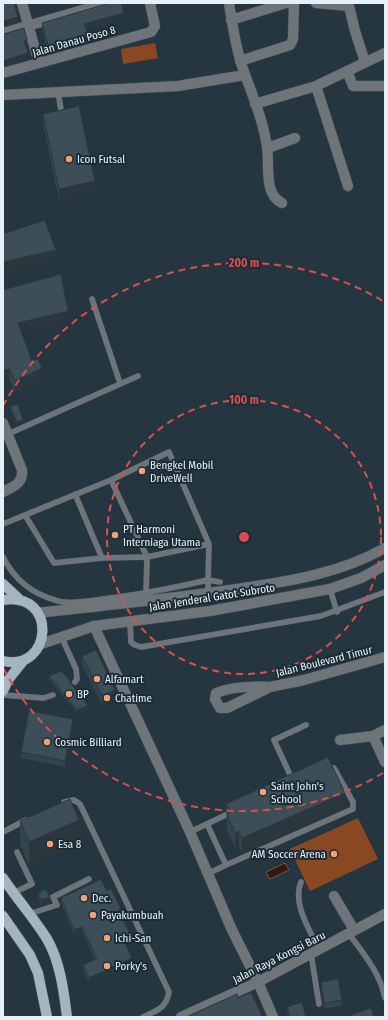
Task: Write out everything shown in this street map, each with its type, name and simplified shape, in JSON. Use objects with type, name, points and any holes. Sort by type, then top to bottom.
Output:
[{"type":"main road","points":[[3,584],[19,599],[26,602],[38,613],[43,628],[41,644],[24,660],[8,680],[3,691]]},
{"type":"main road","points":[[3,600],[19,599]]},
{"type":"main road","points":[[3,661],[16,662],[24,660]]},
{"type":"main road","points":[[3,878],[47,939],[55,959],[67,1017]]},
{"type":"main road","points":[[3,916],[30,955],[38,973],[47,1017]]},
{"type":"street","points":[[22,3],[39,63]]},
{"type":"street","points":[[3,33],[107,3]]},
{"type":"street","name":"Jalan Danau Poso 8","points":[[3,73],[151,32],[155,26],[150,3]]},
{"type":"street","points":[[229,3],[231,20],[240,61],[256,104],[268,148],[268,179],[274,197],[282,203]]},
{"type":"street","points":[[231,20],[286,3]]},
{"type":"street","points":[[240,61],[290,45],[293,39],[294,3]]},
{"type":"street","points":[[316,3],[349,5],[355,31],[365,62]]},
{"type":"street","points":[[256,104],[316,86],[385,53]]},
{"type":"street","points":[[347,71],[353,86],[385,86]]},
{"type":"street","points":[[3,95],[178,86],[245,75]]},
{"type":"street","points":[[316,86],[348,186]]},
{"type":"street","points":[[268,148],[295,138]]},
{"type":"street","points":[[3,423],[22,470],[23,478],[19,484],[3,492]]},
{"type":"street","name":"Jalan Jenderal Gatot Subroto","points":[[38,613],[147,597],[208,593],[308,578],[340,568],[385,548]]},
{"type":"street","name":"Jalan Jenderal Gatot Subroto","points":[[41,644],[94,626],[210,611],[330,589],[361,578],[385,565]]},
{"type":"street","points":[[208,593],[210,611]]},
{"type":"street","points":[[94,626],[209,873],[232,930],[258,982],[273,1017]]},
{"type":"street","name":"Jalan Boulevard Timur","points":[[270,687],[304,680],[385,657]]},
{"type":"street","points":[[340,740],[373,736],[385,730]]},
{"type":"street","points":[[373,736],[385,762]]},
{"type":"street","points":[[334,896],[352,932]]},
{"type":"street","name":"Jalan Raya Kongsi Baru","points":[[181,1017],[258,982],[385,914]]},
{"type":"lane","points":[[58,92],[62,116]]},
{"type":"lane","points":[[92,299],[120,384]]},
{"type":"lane","points":[[8,434],[138,376]]},
{"type":"lane","points":[[3,524],[111,480],[169,452],[209,544],[208,593]]},
{"type":"lane","points":[[111,480],[147,557],[147,597]]},
{"type":"lane","points":[[75,494],[102,558]]},
{"type":"lane","points":[[25,515],[54,562],[102,558],[147,557],[209,544]]},
{"type":"lane","points":[[3,557],[8,567],[20,583],[32,591],[56,601],[82,602],[147,597],[208,580],[220,582]]},
{"type":"lane","points":[[330,589],[337,612]]},
{"type":"lane","points":[[130,622],[131,642],[135,645],[141,646],[272,625],[337,612],[385,592]]},
{"type":"lane","points":[[61,636],[76,669],[77,679],[75,682]]},
{"type":"lane","points":[[3,695],[44,698],[54,696]]},
{"type":"lane","points":[[293,782],[274,740],[306,725]]},
{"type":"lane","points":[[209,873],[353,809],[353,802],[334,768],[326,766],[320,769]]},
{"type":"lane","points":[[286,785],[300,778]]},
{"type":"lane","points":[[59,804],[74,800],[80,804],[169,992],[168,1002],[161,1008],[143,1017]]},
{"type":"lane","points":[[190,832],[240,808]]},
{"type":"lane","points":[[3,832],[31,818]]},
{"type":"lane","points":[[207,824],[226,865]]},
{"type":"lane","points":[[13,893],[32,884],[17,852]]},
{"type":"lane","points":[[29,914],[57,905],[53,897],[89,879]]},
{"type":"lane","points":[[301,882],[298,891],[302,913],[315,952],[319,1004]]},
{"type":"lane","points":[[352,932],[377,973],[385,998]]},
{"type":"shaded area","points":[[155,43],[158,58],[123,64],[121,49]]},
{"type":"shaded area","name":"AM Soccer Arena","points":[[358,818],[378,859],[310,891],[290,849]]},
{"type":"shaded area","points":[[285,863],[289,870],[270,879],[266,872]]},
{"type":"building","points":[[3,3],[14,3],[18,17],[3,21]]},
{"type":"building","points":[[110,3],[121,3],[124,13],[84,24],[89,36],[49,48],[42,23]]},
{"type":"building","points":[[24,28],[27,40],[24,41],[28,53],[3,61],[3,34]]},
{"type":"building","name":"Icon Futsal","points":[[79,106],[95,181],[59,189],[43,114]]},
{"type":"building","points":[[45,220],[56,250],[3,262],[3,234]]},
{"type":"building","points":[[61,274],[68,311],[18,323],[32,361],[38,359],[42,368],[15,381],[9,369],[3,371],[3,290]]},
{"type":"building","points":[[18,404],[23,420],[17,422],[10,406]]},
{"type":"building","points":[[96,650],[115,690],[102,696],[82,656]]},
{"type":"building","name":"BP","points":[[62,671],[88,706],[77,710],[49,676]]},
{"type":"building","name":"Cosmic Billiard","points":[[29,711],[73,719],[65,761],[21,752]]},
{"type":"building","points":[[328,757],[345,793],[242,838],[239,831],[235,833],[227,814],[231,812],[226,804]]},
{"type":"building","points":[[70,799],[79,820],[29,842],[20,821]]},
{"type":"building","points":[[101,879],[107,891],[111,889],[121,908],[118,910],[130,934],[122,937],[132,958],[89,978],[83,965],[97,958],[82,927],[74,930],[61,898]]},
{"type":"building","points":[[46,889],[50,897],[41,900],[38,893]]},
{"type":"building","points":[[338,979],[342,1000],[324,1003],[321,982]]},
{"type":"building","points":[[251,992],[262,1016],[186,1017],[237,994],[238,998]]},
{"type":"building","points":[[302,1002],[306,1017],[290,1017],[287,1007]]},
{"type":"building","points":[[371,1008],[374,1017],[345,1017]]},
{"type":"place","name":"Icon Futsal","points":[[69,159]]},
{"type":"place","name":"Bengkel Mobil DriveWell","points":[[142,471]]},
{"type":"place","name":"PT Harmoni Interniaga Utama","points":[[115,535]]},
{"type":"place","name":"Alfamart","points":[[97,679]]},
{"type":"place","name":"BP","points":[[69,694]]},
{"type":"place","name":"Chatime","points":[[107,698]]},
{"type":"place","name":"Cosmic Billiard","points":[[47,742]]},
{"type":"place","name":"Saint John's School","points":[[263,792]]},
{"type":"place","name":"Esa 8","points":[[50,844]]},
{"type":"place","name":"AM Soccer Arena","points":[[334,854]]},
{"type":"place","name":"Dec.","points":[[84,898]]},
{"type":"place","name":"Payakumbuah","points":[[93,915]]},
{"type":"place","name":"Ichi-San","points":[[107,938]]},
{"type":"place","name":"Porky's","points":[[107,966]]}]
